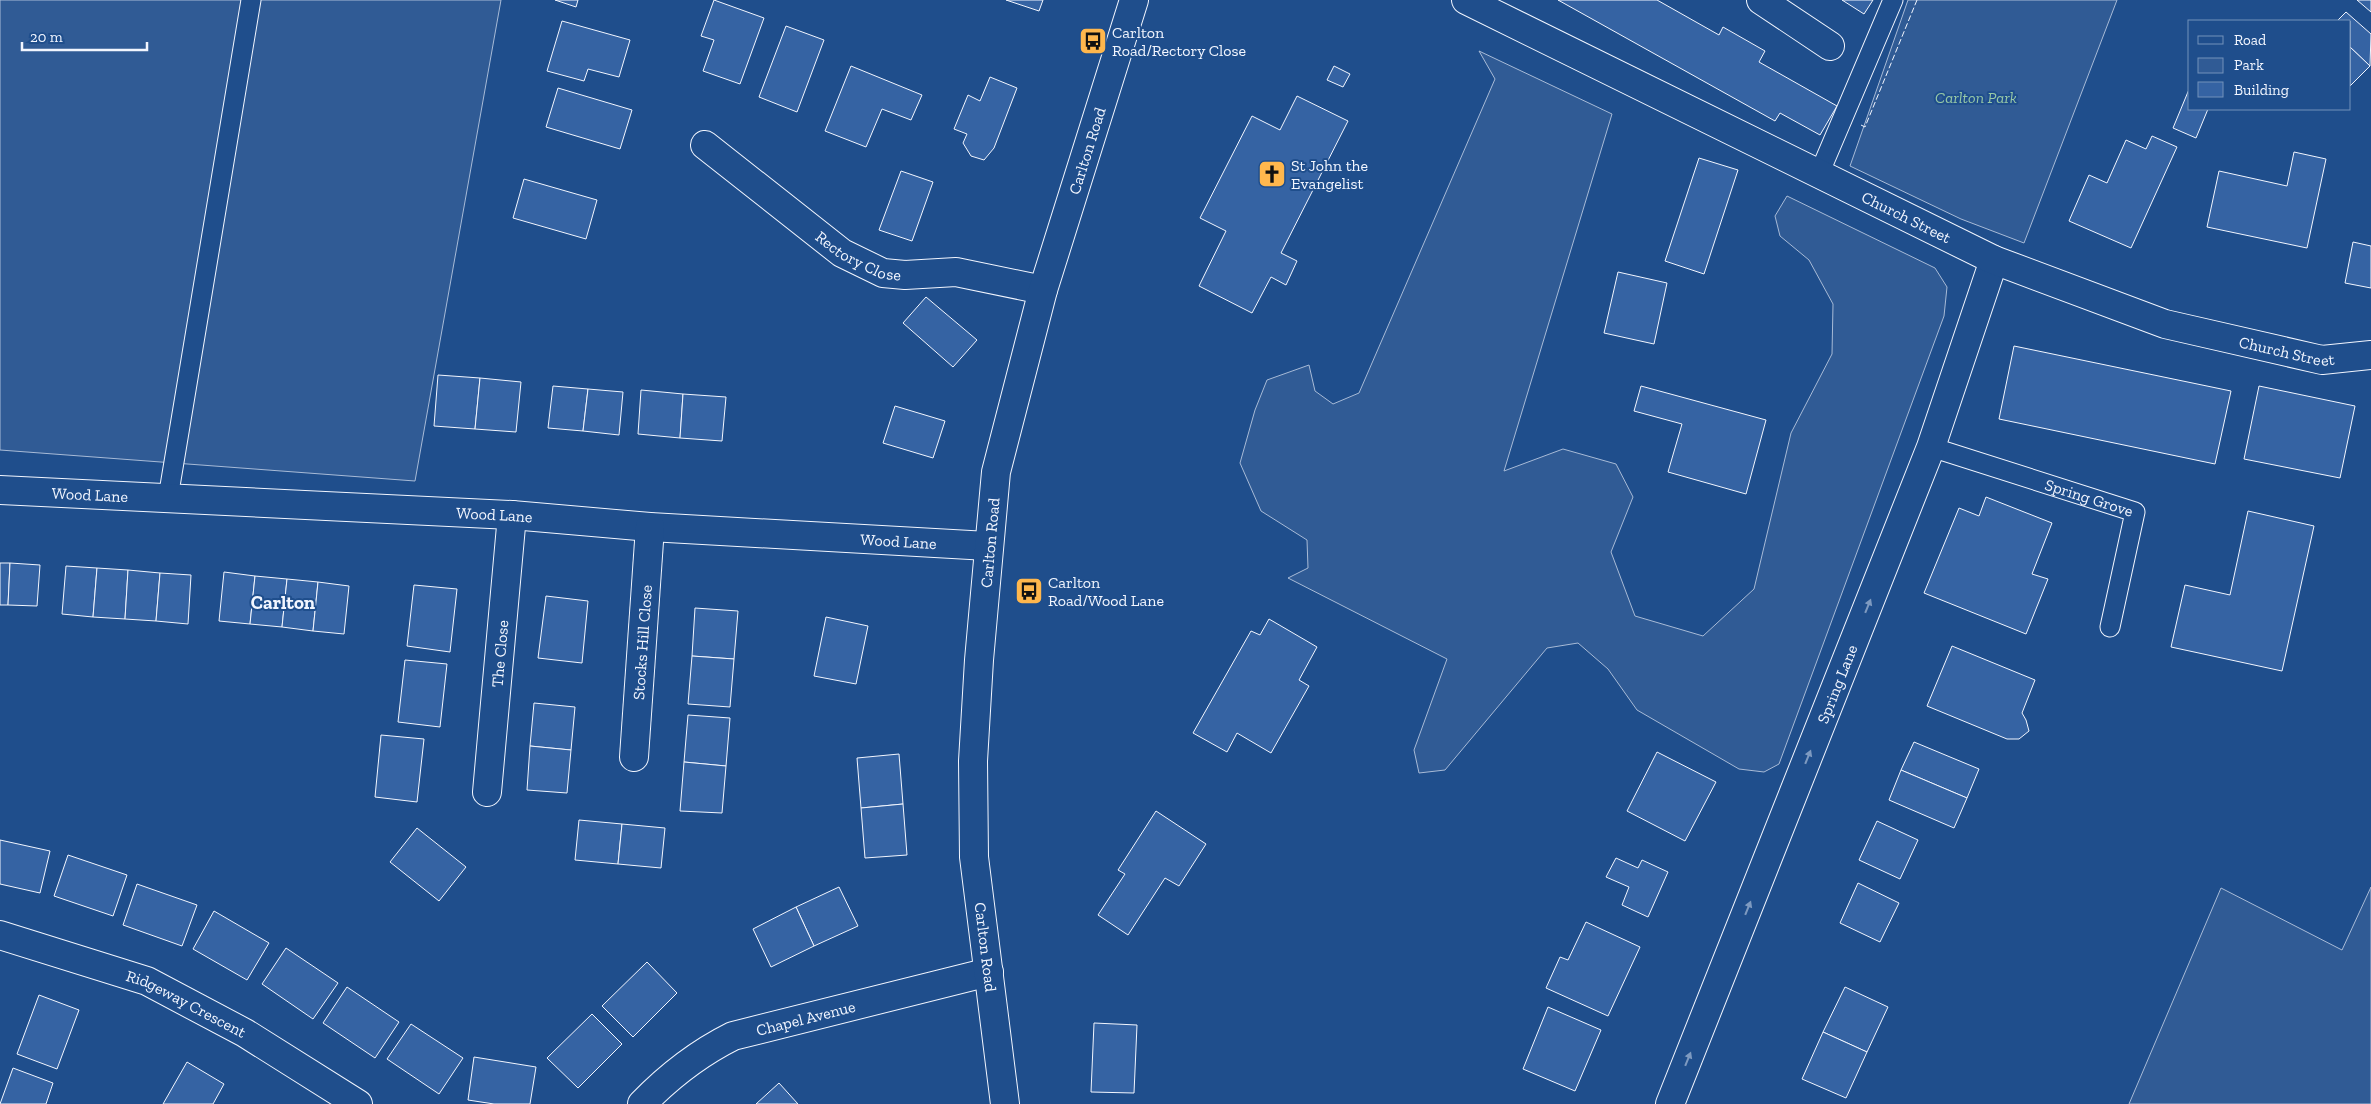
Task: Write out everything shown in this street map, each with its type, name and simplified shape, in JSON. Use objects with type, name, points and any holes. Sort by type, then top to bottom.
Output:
[{"type":"street","name":"Carlton Road","points":[[1005,1104],[974,857],[973,761],[988,546],[996,472],[1043,290],[1134,0]]},
{"type":"street","points":[[1762,0],[1830,46]]},
{"type":"street","name":"Church Street","points":[[1470,1],[1994,260],[2165,324],[2322,360],[2371,355]]},
{"type":"street","name":"Rectory Close","points":[[705,145],[842,253],[883,273],[905,276],[956,272],[1043,290]]},
{"type":"street","name":"Spring Lane","points":[[1670,1104],[1931,447],[1994,260]]},
{"type":"street","name":"Wood Lane","points":[[0,490],[512,515],[650,527],[988,546]]},
{"type":"street","name":"The Close","points":[[487,792],[512,515]]},
{"type":"street","name":"Stocks Hill Close","points":[[634,757],[650,527]]},
{"type":"street","name":"Ridgeway Crescent","points":[[0,935],[147,981],[245,1034],[358,1104]]},
{"type":"street","name":"Chapel Avenue","points":[[642,1104],[655,1090],[708,1048],[733,1036],[989,972]]},
{"type":"lane","points":[[168,498],[251,0]]},
{"type":"lane","points":[[1819,174],[1893,0]]},
{"type":"lane","name":"Spring Grove","points":[[1931,447],[2135,512],[2110,627]]},
{"type":"green space","points":[[0,0],[501,0],[415,481],[0,450]]},
{"type":"green space","name":"Carlton Park","points":[[1908,0],[2117,0],[2024,243],[1961,219],[1850,166]]},
{"type":"green space","points":[[1479,51],[1612,114],[1504,471],[1563,449],[1616,464],[1633,497],[1611,552],[1635,616],[1703,636],[1754,589],[1791,433],[1832,354],[1833,304],[1809,260],[1780,236],[1775,216],[1787,196],[1935,268],[1947,287],[1944,316],[1779,764],[1764,772],[1739,769],[1637,710],[1608,669],[1578,643],[1547,648],[1445,770],[1419,773],[1414,750],[1447,659],[1288,578],[1308,568],[1307,540],[1261,511],[1240,463],[1255,410],[1267,380],[1309,365],[1315,391],[1333,404],[1359,393],[1495,79]]},
{"type":"green space","points":[[2371,887],[2371,1104],[2129,1104],[2221,888],[2342,950]]},
{"type":"building","points":[[555,0],[578,0],[576,7]]},
{"type":"building","points":[[714,0],[764,18],[740,84],[703,71],[714,40],[701,36]]},
{"type":"building","points":[[1006,0],[1043,0],[1039,11]]},
{"type":"building","points":[[1558,0],[1657,0],[1719,35],[1723,27],[1765,51],[1759,62],[1837,106],[1820,135],[1780,113],[1775,121]]},
{"type":"building","points":[[1842,0],[1873,0],[1864,14]]},
{"type":"building","points":[[2357,0],[2371,0],[2371,12]]},
{"type":"building","points":[[2346,12],[2371,34],[2370,66],[2351,48],[2351,20],[2338,20]]},
{"type":"building","points":[[562,21],[630,40],[619,77],[588,69],[584,81],[547,71]]},
{"type":"building","points":[[786,26],[824,40],[797,112],[759,97]]},
{"type":"building","points":[[2351,48],[2370,66],[2351,85]]},
{"type":"building","points":[[851,66],[922,95],[911,120],[882,109],[866,147],[825,131]]},
{"type":"building","points":[[1334,66],[1350,74],[1343,87],[1327,80]]},
{"type":"building","points":[[990,77],[1017,88],[994,148],[984,160],[971,156],[963,143],[967,134],[954,129],[968,95],[980,101]]},
{"type":"building","points":[[558,88],[632,110],[620,149],[546,127]]},
{"type":"building","points":[[2188,92],[2188,110],[2208,110],[2196,138],[2173,128]]},
{"type":"building","name":"St John the Evangelist","points":[[1297,96],[1348,121],[1281,253],[1297,261],[1286,285],[1271,277],[1252,313],[1199,286],[1226,231],[1200,218],[1252,116],[1280,130]]},
{"type":"building","points":[[2152,136],[2177,147],[2131,248],[2069,221],[2089,175],[2107,183],[2126,140],[2146,149]]},
{"type":"building","points":[[2294,152],[2326,159],[2307,248],[2207,227],[2219,171],[2287,186]]},
{"type":"building","points":[[1699,158],[1738,170],[1704,274],[1665,261]]},
{"type":"building","points":[[901,171],[933,182],[912,241],[879,230]]},
{"type":"building","points":[[524,179],[597,200],[586,239],[513,218]]},
{"type":"building","points":[[2353,242],[2371,246],[2371,288],[2345,283]]},
{"type":"building","points":[[1618,272],[1667,283],[1654,344],[1604,333]]},
{"type":"building","points":[[926,297],[977,340],[953,367],[903,323]]},
{"type":"building","points":[[2014,346],[2231,391],[2215,464],[1999,419]]},
{"type":"building","points":[[438,375],[480,378],[475,429],[434,426]]},
{"type":"building","points":[[480,378],[521,382],[516,432],[475,429]]},
{"type":"building","points":[[553,386],[588,389],[583,431],[548,428]]},
{"type":"building","points":[[1641,386],[1766,420],[1746,494],[1668,472],[1682,424],[1634,411]]},
{"type":"building","points":[[2259,386],[2355,406],[2340,478],[2244,459]]},
{"type":"building","points":[[588,389],[623,392],[619,435],[583,431]]},
{"type":"building","points":[[641,390],[683,394],[680,438],[638,434]]},
{"type":"building","points":[[683,394],[726,397],[722,441],[680,438]]},
{"type":"building","points":[[895,406],[945,421],[933,458],[883,443]]},
{"type":"building","points":[[1986,497],[2052,523],[2032,574],[2048,579],[2026,634],[1924,593],[1959,508],[1979,516]]},
{"type":"building","points":[[2248,511],[2314,526],[2282,671],[2171,647],[2185,585],[2230,595]]},
{"type":"building","points":[[0,563],[10,563],[8,605],[0,605]]},
{"type":"building","points":[[10,563],[40,565],[37,606],[8,605]]},
{"type":"building","points":[[66,566],[97,568],[93,617],[62,614]]},
{"type":"building","points":[[97,568],[128,570],[125,619],[93,617]]},
{"type":"building","points":[[128,570],[160,573],[156,621],[125,619]]},
{"type":"building","points":[[224,572],[255,576],[250,624],[219,621]]},
{"type":"building","points":[[160,573],[191,575],[188,624],[156,621]]},
{"type":"building","points":[[255,576],[287,579],[282,627],[250,624]]},
{"type":"building","points":[[287,579],[318,582],[313,631],[282,627]]},
{"type":"building","points":[[318,582],[349,586],[344,634],[313,631]]},
{"type":"building","points":[[414,585],[457,589],[450,652],[407,646]]},
{"type":"building","points":[[546,596],[588,601],[582,663],[538,658]]},
{"type":"building","points":[[695,608],[738,611],[734,659],[692,656]]},
{"type":"building","points":[[826,617],[868,626],[856,684],[814,676]]},
{"type":"building","points":[[1269,619],[1317,647],[1299,680],[1309,686],[1271,753],[1237,733],[1227,752],[1193,733],[1251,631],[1260,635]]},
{"type":"building","points":[[1952,646],[2035,680],[2022,713],[2029,731],[2019,739],[2007,739],[1927,706]]},
{"type":"building","points":[[692,656],[734,659],[730,707],[688,704]]},
{"type":"building","points":[[405,660],[447,664],[440,727],[398,722]]},
{"type":"building","points":[[534,703],[575,707],[571,750],[530,746]]},
{"type":"building","points":[[688,715],[730,718],[726,766],[684,762]]},
{"type":"building","points":[[381,735],[424,739],[417,802],[375,797]]},
{"type":"building","points":[[1914,742],[1979,769],[1967,798],[1901,770]]},
{"type":"building","points":[[530,746],[571,750],[567,793],[527,790]]},
{"type":"building","points":[[1657,752],[1716,782],[1685,841],[1627,811]]},
{"type":"building","points":[[899,754],[903,804],[861,808],[857,758]]},
{"type":"building","points":[[684,762],[726,766],[722,813],[680,811]]},
{"type":"building","points":[[1901,770],[1967,798],[1954,828],[1889,800]]},
{"type":"building","points":[[903,804],[907,855],[865,858],[861,808]]},
{"type":"building","points":[[1156,811],[1206,844],[1179,886],[1165,878],[1128,935],[1098,915],[1125,874],[1118,870]]},
{"type":"building","points":[[579,820],[622,824],[618,864],[575,860]]},
{"type":"building","points":[[1877,821],[1918,840],[1900,879],[1859,860]]},
{"type":"building","points":[[622,824],[665,828],[661,868],[618,864]]},
{"type":"building","points":[[417,828],[466,867],[439,901],[390,862]]},
{"type":"building","points":[[0,840],[50,851],[40,893],[0,884]]},
{"type":"building","points":[[68,855],[127,875],[113,916],[54,896]]},
{"type":"building","points":[[1616,858],[1638,868],[1642,860],[1668,872],[1648,917],[1622,905],[1629,887],[1606,877]]},
{"type":"building","points":[[1858,883],[1899,903],[1880,942],[1840,923]]},
{"type":"building","points":[[137,884],[197,905],[182,946],[123,925]]},
{"type":"building","points":[[839,887],[858,926],[814,946],[796,907]]},
{"type":"building","points":[[796,907],[814,946],[771,967],[753,929]]},
{"type":"building","points":[[214,911],[269,943],[247,980],[193,949]]},
{"type":"building","points":[[1586,922],[1640,947],[1608,1016],[1546,988],[1560,957],[1568,960]]},
{"type":"building","points":[[286,948],[338,983],[313,1019],[262,984]]},
{"type":"building","points":[[647,962],[677,993],[633,1037],[602,1006]]},
{"type":"building","points":[[347,987],[399,1022],[375,1058],[323,1023]]},
{"type":"building","points":[[1845,987],[1888,1007],[1867,1052],[1823,1032]]},
{"type":"building","points":[[39,995],[79,1010],[57,1069],[17,1054]]},
{"type":"building","points":[[1548,1007],[1601,1030],[1575,1091],[1523,1069]]},
{"type":"building","points":[[592,1014],[622,1044],[578,1088],[547,1058]]},
{"type":"building","points":[[1094,1023],[1137,1025],[1134,1093],[1091,1092]]},
{"type":"building","points":[[411,1024],[463,1058],[439,1094],[387,1059]]},
{"type":"building","points":[[1823,1032],[1867,1052],[1846,1098],[1802,1079]]},
{"type":"building","points":[[474,1057],[536,1067],[530,1104],[494,1104],[468,1100]]},
{"type":"building","points":[[187,1062],[224,1084],[213,1104],[163,1104]]},
{"type":"building","points":[[13,1068],[53,1083],[46,1104],[0,1104]]},
{"type":"building","points":[[779,1083],[798,1104],[756,1104]]},
{"type":"fence","points":[[1861,125],[1865,127],[1917,0]]},
{"type":"place","name":"Carlton Road/Rectory Close","points":[[1093,41]]},
{"type":"place","name":"St John the Evangelist","points":[[1272,174]]},
{"type":"place","name":"Carlton Road/Wood Lane","points":[[1029,591]]},
{"type":"district","name":"Carlton","points":[[283,602]]}]
